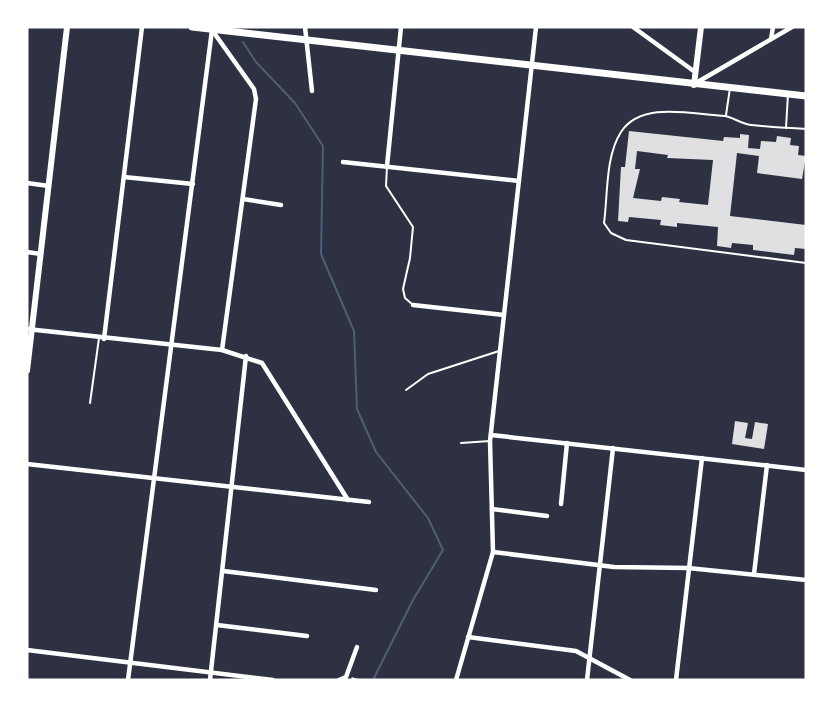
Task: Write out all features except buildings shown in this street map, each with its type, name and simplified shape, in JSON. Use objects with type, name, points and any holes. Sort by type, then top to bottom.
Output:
[{"type":"main road","points":[[195,27],[806,96]]},
{"type":"street","points":[[27,371],[29,330],[41,254],[67,27]]},
{"type":"street","points":[[101,338],[142,27]]},
{"type":"street","points":[[305,27],[312,91]]},
{"type":"street","points":[[387,166],[401,27]]},
{"type":"street","points":[[456,680],[493,552],[490,441],[536,27]]},
{"type":"street","points":[[633,27],[695,72]]},
{"type":"street","points":[[694,85],[701,27]]},
{"type":"street","points":[[771,39],[773,27]]},
{"type":"street","points":[[694,85],[792,27]]},
{"type":"street","points":[[128,680],[212,30]]},
{"type":"street","points":[[212,30],[254,89],[256,99],[222,350]]},
{"type":"street","points":[[343,162],[519,181]]},
{"type":"street","points":[[124,177],[193,184]]},
{"type":"street","points":[[27,183],[49,186]]},
{"type":"street","points":[[243,199],[280,205]]},
{"type":"street","points":[[27,252],[41,254]]},
{"type":"street","points":[[413,305],[504,315]]},
{"type":"street","points":[[29,330],[222,350],[262,363],[348,500]]},
{"type":"street","points":[[210,680],[246,356]]},
{"type":"street","points":[[491,435],[806,470]]},
{"type":"street","points":[[561,504],[567,443]]},
{"type":"street","points":[[587,680],[614,448]]},
{"type":"street","points":[[676,680],[702,458]]},
{"type":"street","points":[[27,464],[153,480],[233,486],[369,502]]},
{"type":"street","points":[[754,574],[766,465]]},
{"type":"street","points":[[492,509],[547,516]]},
{"type":"street","points":[[493,552],[599,566],[688,568],[806,580]]},
{"type":"street","points":[[223,571],[376,590]]},
{"type":"street","points":[[217,625],[307,636]]},
{"type":"street","points":[[468,637],[576,651],[630,680]]},
{"type":"street","points":[[339,680],[346,677],[357,647]]},
{"type":"street","points":[[27,650],[273,680]]},
{"type":"lane","points":[[725,116],[730,88]]},
{"type":"lane","points":[[786,128],[788,94]]},
{"type":"lane","points":[[806,129],[749,124],[725,116],[664,112],[631,121],[621,133],[612,158],[604,223],[611,233],[626,240],[806,263]]},
{"type":"lane","points":[[387,166],[386,186],[413,227],[410,258],[403,289],[405,298],[413,305]]},
{"type":"lane","points":[[90,403],[101,338]]},
{"type":"lane","points":[[406,390],[428,374],[499,351]]},
{"type":"lane","points":[[460,443],[490,441]]},
{"type":"waterway","points":[[243,42],[256,62],[295,103],[323,146],[321,254],[354,331],[357,409],[376,452],[428,518],[443,550],[413,600],[373,680]]}]
